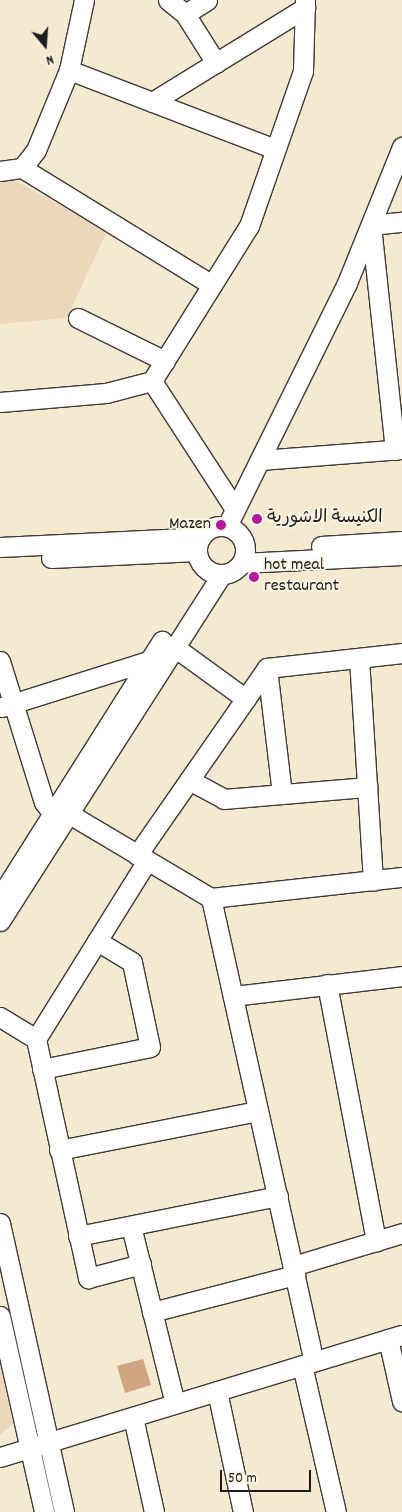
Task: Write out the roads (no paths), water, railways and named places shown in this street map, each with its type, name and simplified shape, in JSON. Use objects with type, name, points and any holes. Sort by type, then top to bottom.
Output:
[{"type":"street","points":[[22,168],[36,150],[69,70],[84,0]]},
{"type":"street","points":[[168,0],[185,14],[216,63]]},
{"type":"street","points":[[185,14],[207,0]]},
{"type":"street","points":[[152,102],[216,63],[305,4]]},
{"type":"street","points":[[0,402],[106,392],[152,381],[249,226],[302,71],[305,4]]},
{"type":"street","points":[[69,70],[275,149]]},
{"type":"street","points":[[227,526],[371,225],[402,147]]},
{"type":"street","points":[[0,171],[22,168],[212,285]]},
{"type":"street","points":[[371,225],[402,222]]},
{"type":"street","points":[[260,460],[398,450],[371,225]]},
{"type":"street","points":[[78,318],[164,361]]},
{"type":"street","points":[[152,381],[235,509]]},
{"type":"street","points":[[0,560],[199,544],[215,526],[227,526],[242,538],[244,556]]},
{"type":"street","points":[[0,921],[63,815],[148,661],[215,573],[244,556],[402,541]]},
{"type":"street","points":[[0,547],[199,544]]},
{"type":"street","points":[[199,544],[215,573]]},
{"type":"street","points":[[244,556],[402,555]]},
{"type":"street","points":[[0,897],[63,815],[173,646],[215,573]]},
{"type":"street","points":[[173,646],[246,699]]},
{"type":"street","points":[[141,1264],[88,1278],[36,1039],[97,941],[142,858],[189,780],[268,668],[402,654]]},
{"type":"street","points":[[359,658],[373,880]]},
{"type":"street","points":[[0,661],[6,706],[44,802],[63,815],[211,898],[402,877]]},
{"type":"street","points":[[6,706],[148,661]]},
{"type":"street","points":[[268,668],[282,794]]},
{"type":"street","points":[[189,780],[224,799],[367,787]]},
{"type":"street","points":[[211,898],[294,1271],[308,1363],[336,1512]]},
{"type":"street","points":[[42,1069],[150,1047],[132,962],[97,941]]},
{"type":"street","points":[[233,996],[402,976]]},
{"type":"street","points":[[327,984],[376,1240]]},
{"type":"street","points":[[0,1016],[36,1039]]},
{"type":"street","points":[[59,1150],[258,1111]]},
{"type":"street","points":[[78,1236],[278,1196]]},
{"type":"street","points":[[0,1223],[47,1443],[64,1512]]},
{"type":"street","points":[[131,1226],[174,1404]]},
{"type":"street","points":[[152,1312],[294,1271],[376,1240],[402,1233]]},
{"type":"street","points":[[0,1316],[28,1449],[44,1512]]},
{"type":"street","points":[[0,1457],[395,1337],[402,1401]]},
{"type":"street","points":[[217,1391],[243,1512]]},
{"type":"street","points":[[133,1417],[154,1512]]},
{"type":"place","name":"الكنيسة الاشورية","points":[[257,519]]},
{"type":"place","name":"Mazen","points":[[221,525]]},
{"type":"place","name":"hot meal restaurant","points":[[254,577]]}]
